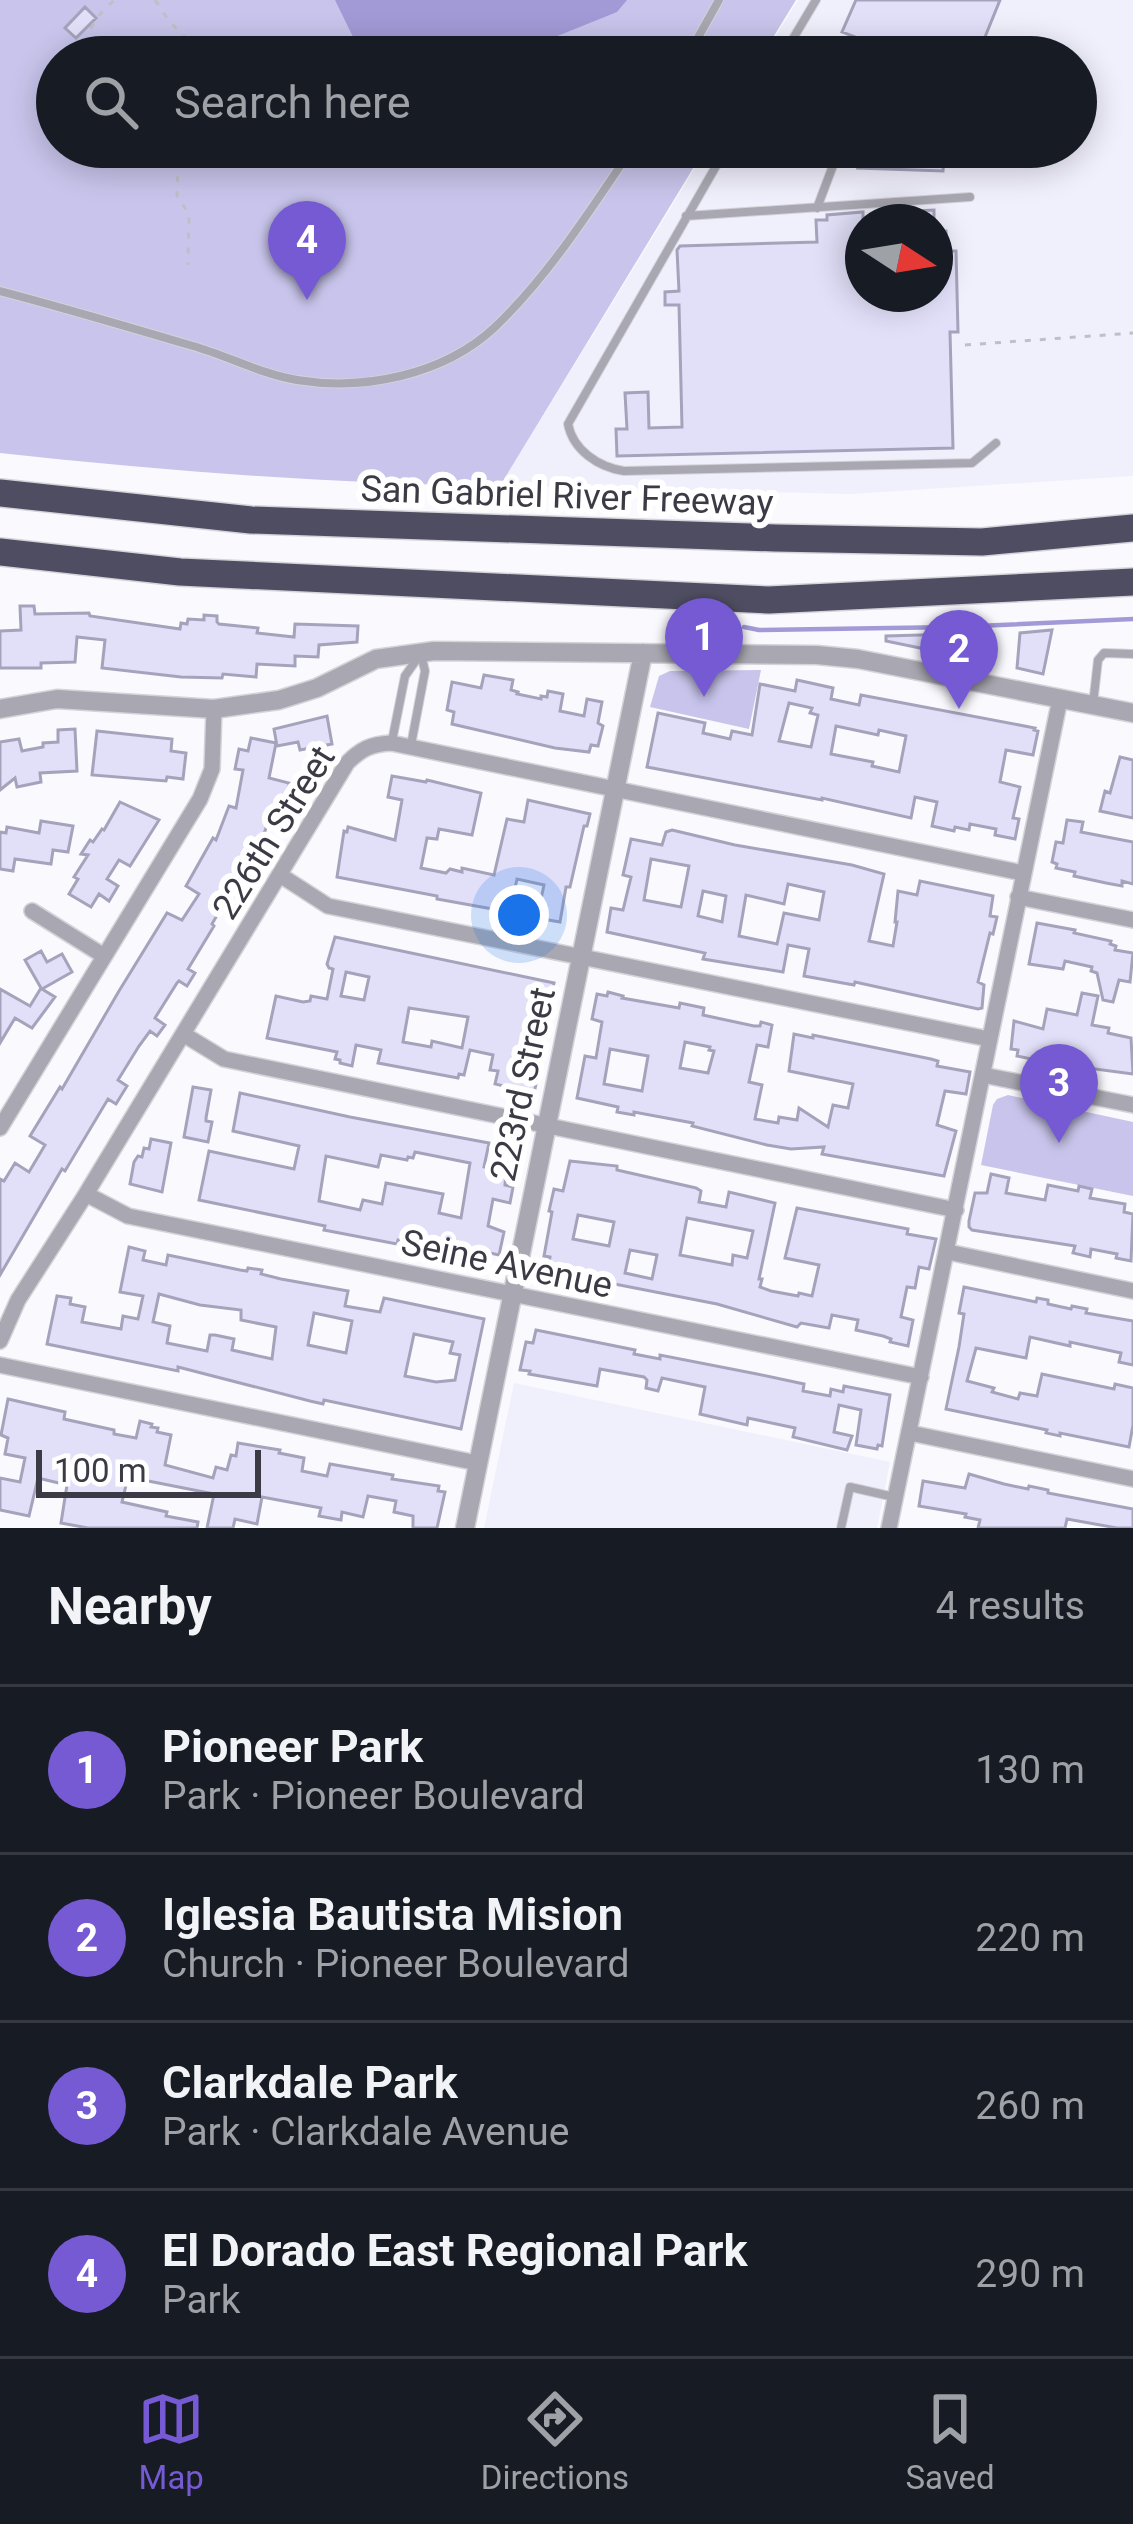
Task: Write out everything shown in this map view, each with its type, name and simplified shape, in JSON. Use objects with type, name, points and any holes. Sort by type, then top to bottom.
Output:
[{"type":"highway","name":"San Gabriel River Freeway","points":[[0,493],[251,520],[751,537],[982,542],[1133,528]]},
{"type":"highway","points":[[0,552],[180,572],[770,599],[1131,583]]},
{"type":"street","points":[[0,710],[57,699],[214,709],[279,700],[317,688],[376,659],[434,650],[858,658],[1133,713]]},
{"type":"street","name":"223rd Street","points":[[465,1528],[643,653]]},
{"type":"street","points":[[890,1528],[1060,699]]},
{"type":"street","points":[[0,1128],[200,799],[212,769],[214,709]]},
{"type":"street","name":"226th Street","points":[[0,1341],[18,1300],[347,763],[361,749],[392,743],[1023,873]]},
{"type":"street","points":[[280,875],[328,906],[989,1040]]},
{"type":"street","points":[[1018,897],[1133,920]]},
{"type":"street","points":[[32,911],[104,956]]},
{"type":"street","points":[[183,1034],[224,1059],[956,1210]]},
{"type":"street","points":[[983,1075],[1133,1105]]},
{"type":"street","name":"Seine Avenue","points":[[86,1194],[128,1216],[921,1378]]},
{"type":"street","points":[[948,1252],[1133,1291]]},
{"type":"street","points":[[0,1364],[477,1463]]},
{"type":"street","points":[[910,1433],[1133,1479]]},
{"type":"lane","points":[[699,36],[719,0]]},
{"type":"lane","points":[[795,36],[816,0]]},
{"type":"lane","points":[[0,291],[296,380],[384,380],[422,370],[492,330],[531,288],[617,168]]},
{"type":"lane","points":[[714,168],[568,424],[571,441],[604,468],[624,471],[972,463],[996,443]]},
{"type":"lane","points":[[817,208],[832,168]]},
{"type":"lane","points":[[685,216],[970,196]]},
{"type":"lane","points":[[392,743],[405,676],[421,652]]},
{"type":"lane","points":[[411,747],[425,671],[421,652]]},
{"type":"lane","points":[[1093,705],[1104,653],[1133,654]]},
{"type":"lane","points":[[841,1528],[850,1487],[896,1497]]},
{"type":"path","points":[[87,36],[115,0]]},
{"type":"path","points":[[155,0],[184,36]]},
{"type":"path","points":[[178,168],[177,196],[189,214],[188,265]]},
{"type":"path","points":[[965,346],[1133,334]]},
{"type":"shaded area","points":[[0,0],[796,0],[774,36],[36,36],[36,168],[693,168],[500,486],[250,476],[0,453]]},
{"type":"shaded area","points":[[335,0],[627,0],[617,12],[557,36],[353,36]]},
{"type":"shaded area","points":[[798,0],[1133,0],[1133,476],[850,494],[500,486],[695,168],[1097,168],[1097,36],[776,36]]},
{"type":"shaded area","points":[[761,670],[749,729],[650,707],[659,676],[670,671]]},
{"type":"shaded area","points":[[1008,1095],[1133,1122],[1133,1196],[981,1165],[993,1105]]},
{"type":"shaded area","points":[[514,1383],[890,1462],[877,1528],[484,1528]]},
{"type":"building","points":[[856,0],[1000,0],[985,36],[853,36],[842,32]]},
{"type":"building","points":[[85,7],[96,18],[78,36],[65,28]]},
{"type":"building","points":[[858,168],[943,168],[943,171]]},
{"type":"building","points":[[845,214],[845,312],[953,312],[956,251],[958,332],[950,332],[953,448],[617,456],[616,429],[627,429],[625,393],[648,392],[649,428],[682,427],[679,305],[665,305],[665,292],[679,291],[680,246],[817,242],[816,220],[827,220],[827,215]]},
{"type":"building","points":[[20,606],[34,606],[35,614],[89,613],[180,629],[188,619],[217,616],[219,624],[294,637],[295,624],[358,626],[357,642],[319,645],[318,657],[295,656],[295,666],[257,664],[256,677],[181,677],[102,668],[105,640],[77,637],[75,662],[0,668],[0,631],[21,630]]},
{"type":"building","points":[[1052,630],[1043,674],[1017,668],[1020,633]]},
{"type":"building","points":[[955,634],[959,656],[886,641],[886,636]]},
{"type":"building","points":[[484,675],[513,680],[511,690],[517,694],[541,699],[548,691],[563,694],[560,711],[584,716],[587,699],[602,702],[598,746],[591,745],[589,752],[555,748],[452,724],[454,712],[447,710],[452,682],[481,688]]},
{"type":"building","points":[[797,680],[833,688],[831,699],[859,705],[861,695],[1035,728],[1033,755],[1006,750],[1000,782],[1020,787],[1013,818],[1019,819],[1015,839],[970,824],[969,830],[955,827],[954,831],[932,826],[937,802],[915,797],[911,818],[647,767],[658,713],[705,723],[703,733],[730,739],[732,731],[752,735],[760,684],[795,691]],"holes":[[[789,703],[812,708],[810,713],[818,715],[811,747],[779,741]],[[836,726],[906,736],[899,772],[831,754]]]},
{"type":"building","points":[[327,716],[332,744],[300,750],[298,742],[277,746],[274,729]]},
{"type":"building","points":[[75,729],[77,771],[40,773],[41,782],[17,787],[15,778],[0,790],[0,742],[19,739],[22,751],[58,742],[58,730]]},
{"type":"building","points":[[97,731],[172,739],[171,751],[186,753],[183,779],[92,775]]},
{"type":"building","points":[[251,738],[276,743],[269,778],[289,783],[284,815],[272,812],[253,863],[234,895],[240,898],[234,908],[224,903],[188,969],[195,973],[187,986],[177,983],[155,1018],[165,1025],[157,1036],[150,1031],[139,1046],[118,1080],[127,1086],[116,1104],[108,1099],[0,1275],[0,1179],[4,1181],[15,1163],[29,1172],[45,1145],[30,1136],[167,913],[182,920],[199,894],[186,886],[213,838],[216,840],[229,806],[236,808],[243,770],[235,769],[239,749],[248,751]]},
{"type":"building","points":[[1120,757],[1133,760],[1133,818],[1100,811]]},
{"type":"building","points":[[392,776],[481,793],[472,835],[439,829],[437,839],[427,838],[421,868],[446,873],[450,869],[462,872],[462,868],[494,875],[507,819],[524,822],[528,800],[590,814],[560,922],[537,918],[544,885],[517,879],[509,916],[337,877],[348,827],[395,840],[402,800],[388,797]]},
{"type":"building","points":[[120,802],[159,820],[130,866],[119,860],[107,879],[118,886],[109,901],[99,894],[91,907],[69,894],[88,855],[81,854],[104,830]]},
{"type":"building","points":[[1067,820],[1083,822],[1081,832],[1133,842],[1133,884],[1106,883],[1056,868],[1052,862],[1056,842],[1063,843]]},
{"type":"building","points":[[41,821],[73,826],[68,852],[53,850],[51,864],[15,859],[13,871],[0,869],[0,832],[6,833],[7,827],[39,833]]},
{"type":"building","points":[[666,832],[884,874],[869,941],[893,946],[898,891],[917,895],[920,881],[993,896],[990,916],[997,917],[978,982],[984,985],[982,1008],[804,976],[809,949],[788,945],[783,972],[703,959],[705,953],[607,932],[611,908],[623,910],[631,877],[623,875],[631,839],[662,845]],"holes":[[[651,859],[689,866],[681,907],[644,900]],[[788,884],[824,892],[819,920],[784,913],[777,944],[739,936],[746,895],[784,904]],[[703,891],[726,896],[722,922],[698,916]]]},
{"type":"building","points":[[1037,923],[1111,941],[1115,950],[1133,953],[1130,982],[1119,980],[1113,1002],[1103,1000],[1092,967],[1065,961],[1063,969],[1029,964]]},
{"type":"building","points":[[335,937],[554,983],[536,1061],[541,1062],[534,1093],[495,1084],[498,1071],[490,1070],[493,1055],[470,1050],[464,1075],[458,1078],[378,1063],[381,1050],[356,1045],[352,1066],[335,1059],[337,1052],[267,1038],[276,996],[303,1002],[311,996],[327,999],[333,969],[327,964]],"holes":[[[346,972],[369,977],[364,1000],[341,996]],[[409,1008],[468,1017],[462,1048],[432,1041],[431,1047],[403,1042]]]},
{"type":"building","points":[[41,951],[47,962],[62,954],[72,972],[42,989],[55,997],[32,1028],[15,1018],[0,1043],[0,989],[30,1006],[41,988],[25,960]]},
{"type":"building","points":[[608,992],[679,1008],[680,1003],[704,1008],[703,1015],[772,1025],[768,1047],[757,1045],[749,1082],[762,1085],[755,1119],[797,1120],[799,1108],[828,1127],[833,1105],[848,1108],[853,1084],[789,1071],[794,1034],[931,1059],[938,1061],[937,1066],[970,1072],[966,1094],[945,1091],[937,1125],[956,1131],[944,1176],[822,1154],[824,1147],[767,1145],[693,1123],[617,1112],[618,1107],[577,1098],[585,1056],[596,1058],[602,1022],[592,1019],[597,994],[607,996]],"holes":[[[685,1042],[714,1051],[708,1073],[680,1068]],[[610,1049],[648,1056],[642,1091],[604,1084]]]},
{"type":"building","points":[[1082,993],[1098,996],[1092,1025],[1131,1038],[1133,1074],[1050,1063],[1017,1056],[1018,1050],[1011,1049],[1014,1021],[1043,1029],[1047,1009],[1077,1015]]},
{"type":"building","points":[[193,1087],[211,1090],[208,1142],[184,1137]]},
{"type":"building","points":[[240,1093],[489,1143],[484,1167],[506,1173],[505,1185],[513,1187],[510,1203],[493,1199],[488,1226],[504,1232],[499,1255],[398,1240],[397,1244],[199,1200],[209,1151],[294,1169],[299,1146],[233,1131]],"holes":[[[415,1152],[470,1163],[461,1218],[439,1213],[443,1194],[386,1183],[382,1204],[363,1200],[360,1210],[319,1201],[326,1156],[378,1167],[381,1155],[407,1160]]]},
{"type":"building","points":[[151,1139],[171,1143],[162,1192],[130,1184],[134,1162],[142,1157],[144,1148],[149,1149]]},
{"type":"building","points":[[570,1161],[617,1166],[617,1170],[696,1188],[701,1191],[699,1202],[726,1207],[729,1192],[775,1203],[760,1287],[798,1296],[812,1296],[819,1265],[785,1258],[797,1208],[908,1229],[907,1234],[936,1239],[929,1269],[919,1267],[915,1288],[907,1287],[901,1317],[913,1320],[908,1346],[856,1330],[858,1320],[832,1315],[829,1328],[801,1323],[797,1327],[717,1304],[548,1271],[550,1257],[544,1256],[549,1211],[554,1189],[563,1191]],"holes":[[[578,1215],[614,1222],[609,1246],[573,1239]],[[687,1218],[753,1231],[747,1258],[733,1255],[732,1265],[680,1255]],[[630,1250],[657,1255],[652,1279],[625,1273]]]},
{"type":"building","points":[[991,1174],[1009,1178],[1006,1193],[1045,1200],[1048,1185],[1078,1191],[1079,1186],[1092,1189],[1090,1198],[1125,1204],[1124,1212],[1133,1214],[1131,1261],[1116,1258],[1117,1254],[1091,1249],[1090,1257],[1073,1253],[1075,1246],[972,1230],[969,1221],[975,1193],[987,1193]]},
{"type":"building","points":[[129,1247],[145,1251],[143,1260],[166,1265],[168,1255],[262,1270],[261,1274],[281,1279],[348,1291],[345,1306],[380,1312],[384,1298],[484,1319],[461,1429],[324,1400],[323,1404],[178,1367],[178,1371],[47,1344],[57,1296],[85,1307],[82,1322],[121,1329],[123,1316],[138,1319],[143,1296],[120,1292]],"holes":[[[159,1294],[241,1310],[241,1320],[276,1327],[272,1359],[232,1350],[234,1339],[215,1335],[210,1335],[207,1351],[167,1343],[170,1326],[153,1322]],[[314,1313],[352,1321],[346,1353],[308,1345]],[[414,1334],[453,1342],[450,1353],[460,1355],[455,1380],[405,1376]]]},
{"type":"building","points":[[964,1287],[1036,1302],[1037,1298],[1048,1300],[1048,1304],[1133,1321],[1133,1365],[1119,1362],[1121,1353],[1030,1337],[1026,1358],[976,1348],[967,1381],[1018,1399],[1020,1393],[1037,1396],[1042,1374],[1114,1389],[1115,1384],[1133,1388],[1129,1447],[946,1409],[964,1314],[959,1313]]},
{"type":"building","points":[[536,1330],[635,1350],[634,1354],[804,1384],[803,1391],[830,1396],[831,1389],[843,1392],[844,1386],[890,1395],[882,1446],[856,1445],[861,1410],[839,1405],[834,1432],[852,1436],[847,1450],[793,1437],[795,1428],[748,1418],[747,1425],[700,1414],[705,1387],[662,1378],[658,1391],[646,1388],[644,1377],[600,1369],[597,1386],[529,1374],[520,1370],[526,1342],[533,1343]]},
{"type":"building","points":[[8,1399],[65,1412],[64,1419],[136,1438],[140,1421],[152,1424],[157,1432],[171,1435],[165,1465],[213,1478],[216,1467],[227,1470],[238,1443],[304,1458],[302,1471],[327,1476],[330,1464],[439,1486],[438,1491],[445,1492],[437,1528],[413,1528],[413,1516],[394,1512],[396,1501],[368,1496],[363,1517],[342,1512],[341,1520],[319,1516],[321,1508],[262,1497],[257,1524],[235,1519],[233,1528],[207,1528],[214,1494],[128,1477],[122,1502],[198,1522],[197,1528],[88,1528],[61,1523],[67,1485],[38,1478],[29,1516],[0,1510],[0,1478],[20,1482],[25,1458],[5,1454],[8,1438],[1,1435]]},
{"type":"building","points":[[969,1474],[1133,1509],[1133,1528],[1067,1519],[1065,1528],[978,1528],[980,1520],[966,1514],[919,1506],[923,1481],[965,1488]]},
{"type":"waterway","points":[[744,627],[954,627],[1133,619]]},
{"type":"place","name":"El Dorado East Regional Park","points":[[307,300]]},
{"type":"place","name":"Pioneer Park","points":[[704,697]]},
{"type":"place","name":"Iglesia Bautista Mision","points":[[959,709]]},
{"type":"place","name":"Clarkdale Park","points":[[1059,1143]]}]
